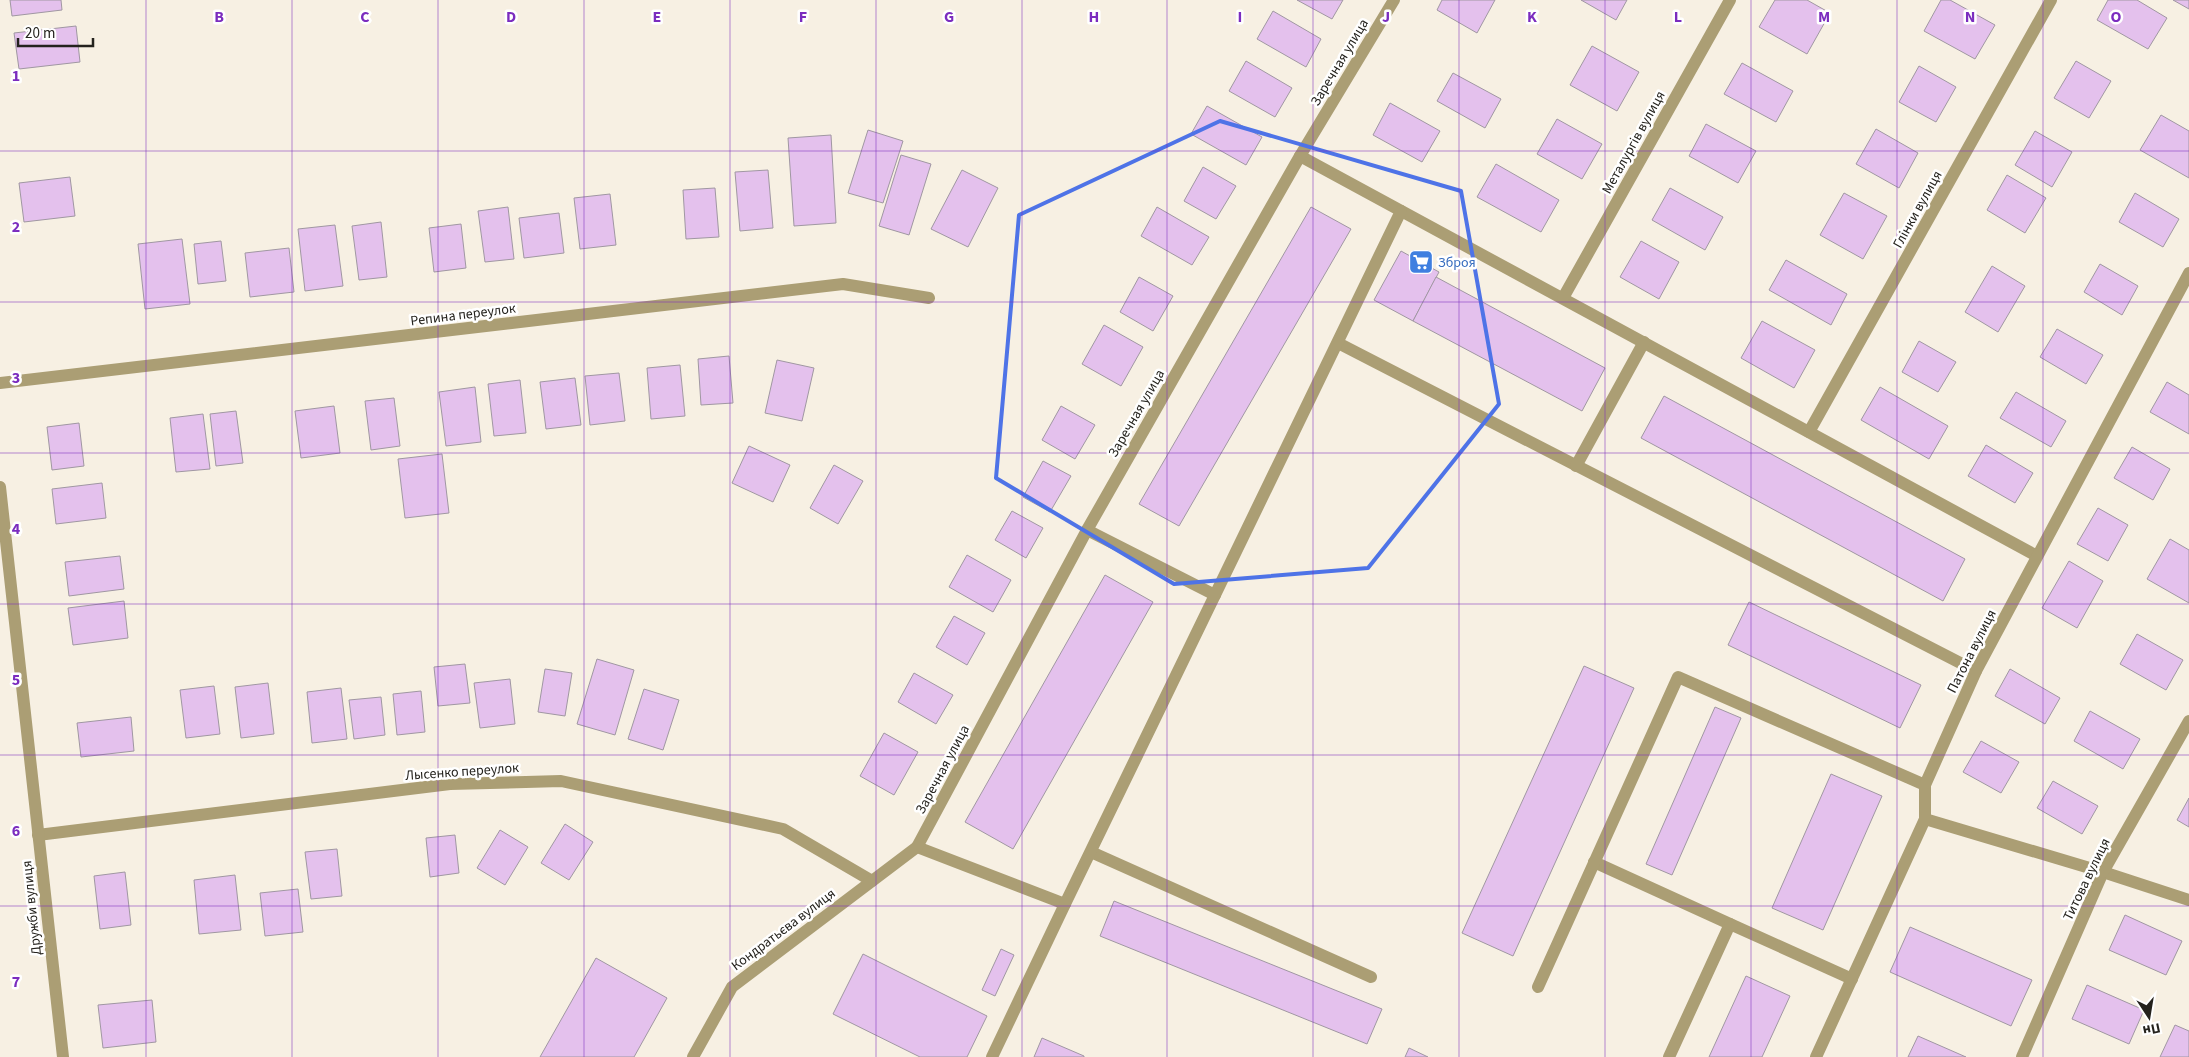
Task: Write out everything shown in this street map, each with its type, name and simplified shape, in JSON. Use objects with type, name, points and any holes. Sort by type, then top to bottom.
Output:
[{"type":"street","name":"Заречная улица","points":[[916,847],[1087,530],[1300,156],[1394,0]]},
{"type":"street","name":"Металургів вулиця","points":[[1563,298],[1730,0]]},
{"type":"street","name":"Глінки вулиця","points":[[1809,432],[2051,0]]},
{"type":"street","points":[[1300,156],[2037,556]]},
{"type":"street","points":[[992,1057],[1401,211]]},
{"type":"street","name":"Патона вулиця","points":[[1816,1057],[1925,819],[1925,785],[1976,671],[2189,273]]},
{"type":"street","name":"Репина переулок","points":[[0,383],[843,284],[929,298]]},
{"type":"street","points":[[1576,466],[1644,342]]},
{"type":"street","points":[[1338,343],[1976,671]]},
{"type":"street","name":"Дружби вулиця","points":[[0,487],[63,1057]]},
{"type":"street","points":[[1087,530],[1215,595]]},
{"type":"street","points":[[1538,987],[1678,677],[1925,785]]},
{"type":"street","name":"Титова вулиця","points":[[2022,1057],[2103,872],[2189,721]]},
{"type":"street","name":"Лысенко переулок","points":[[38,835],[450,784],[561,781],[783,829],[872,881]]},
{"type":"street","points":[[1925,819],[2103,872],[2189,900]]},
{"type":"street","points":[[916,847],[1065,904]]},
{"type":"street","name":"Кондратьєва вулиця","points":[[693,1057],[732,987],[916,847]]},
{"type":"street","points":[[1091,852],[1371,978]]},
{"type":"street","points":[[1594,862],[1852,979]]},
{"type":"street","points":[[1669,1057],[1730,924]]},
{"type":"highlighted area","points":[[1220,121],[1461,191],[1499,404],[1368,568],[1174,584],[996,478],[1019,215]]},
{"type":"building","points":[[10,0],[61,0],[62,10],[12,16]]},
{"type":"building","points":[[1297,0],[1343,0],[1332,19]]},
{"type":"building","points":[[1442,0],[1495,0],[1477,33],[1437,10]]},
{"type":"building","points":[[1581,0],[1627,0],[1616,20]]},
{"type":"building","points":[[1775,0],[1807,0],[1830,13],[1807,54],[1759,27]]},
{"type":"building","points":[[1941,0],[1950,0],[1995,25],[1975,59],[1924,31]]},
{"type":"building","points":[[2108,0],[2137,0],[2167,18],[2148,49],[2097,20]]},
{"type":"building","points":[[2173,0],[2189,0],[2189,9]]},
{"type":"building","points":[[1273,11],[1321,39],[1306,67],[1257,39]]},
{"type":"building","points":[[76,26],[80,62],[19,69],[14,33]]},
{"type":"building","points":[[1592,46],[1639,72],[1617,111],[1570,85]]},
{"type":"building","points":[[1246,61],[1292,88],[1275,117],[1229,91]]},
{"type":"building","points":[[2076,61],[2111,81],[2089,118],[2054,98]]},
{"type":"building","points":[[1742,63],[1793,91],[1776,122],[1724,94]]},
{"type":"building","points":[[1919,66],[1956,87],[1936,122],[1899,102]]},
{"type":"building","points":[[1453,73],[1501,99],[1485,128],[1437,101]]},
{"type":"building","points":[[1390,103],[1440,131],[1422,162],[1373,135]]},
{"type":"building","points":[[1207,106],[1262,137],[1246,165],[1191,134]]},
{"type":"building","points":[[2161,115],[2189,131],[2189,178],[2140,150]]},
{"type":"building","points":[[1557,119],[1602,144],[1582,179],[1537,154]]},
{"type":"building","points":[[1706,124],[1756,151],[1738,183],[1689,156]]},
{"type":"building","points":[[1876,129],[1918,153],[1899,188],[1856,164]]},
{"type":"building","points":[[868,130],[903,141],[883,203],[848,193]]},
{"type":"building","points":[[2035,131],[2072,152],[2052,187],[2015,165]]},
{"type":"building","points":[[831,135],[836,223],[794,226],[788,138]]},
{"type":"building","points":[[901,155],[931,164],[909,235],[879,226]]},
{"type":"building","points":[[1496,164],[1559,200],[1541,232],[1477,197]]},
{"type":"building","points":[[1203,167],[1236,186],[1216,219],[1184,201]]},
{"type":"building","points":[[768,170],[773,228],[740,231],[735,172]]},
{"type":"building","points":[[962,170],[998,188],[968,247],[931,229]]},
{"type":"building","points":[[2007,175],[2046,198],[2025,233],[1987,210]]},
{"type":"building","points":[[70,177],[75,216],[24,222],[19,183]]},
{"type":"building","points":[[715,188],[719,237],[686,239],[683,190]]},
{"type":"building","points":[[1670,188],[1723,217],[1705,250],[1652,220]]},
{"type":"building","points":[[1844,193],[1887,216],[1863,259],[1820,235]]},
{"type":"building","points":[[2135,193],[2179,219],[2163,247],[2119,222]]},
{"type":"building","points":[[610,194],[616,245],[580,249],[574,198]]},
{"type":"building","points":[[508,207],[514,259],[485,262],[478,211]]},
{"type":"building","points":[[1157,207],[1209,237],[1192,265],[1141,236]]},
{"type":"building","points":[[1311,207],[1351,229],[1179,526],[1139,504]]},
{"type":"building","points":[[559,213],[564,253],[524,258],[519,218]]},
{"type":"building","points":[[381,222],[387,277],[359,280],[352,226]]},
{"type":"building","points":[[461,224],[466,268],[434,272],[429,228]]},
{"type":"building","points":[[335,225],[343,286],[305,291],[298,229]]},
{"type":"building","points":[[182,239],[190,304],[145,309],[138,244]]},
{"type":"building","points":[[221,241],[226,281],[198,284],[194,244]]},
{"type":"building","points":[[1641,241],[1679,262],[1659,299],[1620,277]]},
{"type":"building","points":[[289,248],[294,292],[250,297],[245,253]]},
{"type":"building","points":[[1401,251],[1439,272],[1413,321],[1374,300]]},
{"type":"building","points":[[1786,260],[1847,294],[1831,325],[1769,290]]},
{"type":"building","points":[[2100,264],[2138,286],[2122,315],[2084,292]]},
{"type":"building","points":[[1992,266],[2025,286],[1998,332],[1965,312]]},
{"type":"building","points":[[1139,277],[1173,296],[1153,331],[1120,312]]},
{"type":"building","points":[[1436,277],[1605,368],[1582,411],[1413,321]]},
{"type":"building","points":[[1762,321],[1815,350],[1794,388],[1741,358]]},
{"type":"building","points":[[1104,325],[1143,347],[1121,386],[1082,364]]},
{"type":"building","points":[[2057,329],[2103,355],[2086,384],[2040,357]]},
{"type":"building","points":[[1919,341],[1956,362],[1938,392],[1902,372]]},
{"type":"building","points":[[729,356],[733,403],[701,405],[698,359]]},
{"type":"building","points":[[777,360],[814,368],[802,421],[765,413]]},
{"type":"building","points":[[680,365],[685,416],[651,419],[647,368]]},
{"type":"building","points":[[619,373],[625,421],[590,425],[585,376]]},
{"type":"building","points":[[575,378],[581,425],[546,429],[540,382]]},
{"type":"building","points":[[520,380],[526,433],[494,436],[488,384]]},
{"type":"building","points":[[2167,382],[2189,395],[2189,434],[2150,412]]},
{"type":"building","points":[[475,387],[481,442],[446,446],[439,392]]},
{"type":"building","points":[[1880,387],[1948,426],[1929,459],[1861,420]]},
{"type":"building","points":[[2016,392],[2066,421],[2051,447],[2000,418]]},
{"type":"building","points":[[1664,396],[1965,559],[1943,601],[1641,438]]},
{"type":"building","points":[[394,398],[400,446],[371,450],[365,401]]},
{"type":"building","points":[[334,406],[340,453],[301,458],[295,411]]},
{"type":"building","points":[[1061,406],[1095,425],[1075,459],[1042,440]]},
{"type":"building","points":[[236,411],[243,463],[216,466],[210,414]]},
{"type":"building","points":[[203,414],[210,469],[176,472],[170,418]]},
{"type":"building","points":[[79,423],[84,466],[52,470],[47,427]]},
{"type":"building","points":[[1986,445],[2033,473],[2015,503],[1968,476]]},
{"type":"building","points":[[749,446],[790,465],[773,502],[732,483]]},
{"type":"building","points":[[2132,447],[2170,469],[2153,500],[2114,478]]},
{"type":"building","points":[[442,454],[449,513],[405,518],[398,459]]},
{"type":"building","points":[[1043,461],[1071,476],[1050,512],[1023,497]]},
{"type":"building","points":[[834,465],[863,481],[838,524],[810,508]]},
{"type":"building","points":[[102,483],[106,518],[56,524],[52,489]]},
{"type":"building","points":[[2098,508],[2128,525],[2108,561],[2077,544]]},
{"type":"building","points":[[1012,511],[1043,528],[1026,558],[995,540]]},
{"type":"building","points":[[2170,539],[2189,550],[2189,603],[2147,579]]},
{"type":"building","points":[[967,555],[1011,580],[993,612],[949,587]]},
{"type":"building","points":[[120,556],[124,589],[69,596],[65,562]]},
{"type":"building","points":[[2069,561],[2103,581],[2077,628],[2042,608]]},
{"type":"building","points":[[1105,575],[1153,602],[1013,849],[965,822]]},
{"type":"building","points":[[124,601],[128,638],[73,645],[68,608]]},
{"type":"building","points":[[1749,602],[1921,685],[1900,728],[1728,645]]},
{"type":"building","points":[[954,616],[985,633],[967,665],[936,647]]},
{"type":"building","points":[[2137,634],[2183,660],[2166,690],[2120,664]]},
{"type":"building","points":[[597,659],[634,670],[615,735],[577,724]]},
{"type":"building","points":[[465,664],[470,703],[438,706],[434,667]]},
{"type":"building","points":[[1584,666],[1634,688],[1513,956],[1462,933]]},
{"type":"building","points":[[545,669],[572,673],[565,716],[538,712]]},
{"type":"building","points":[[2010,669],[2060,698],[2045,724],[1995,696]]},
{"type":"building","points":[[914,673],[953,695],[936,724],[898,702]]},
{"type":"building","points":[[510,679],[515,724],[480,728],[474,683]]},
{"type":"building","points":[[268,683],[274,734],[241,738],[235,687]]},
{"type":"building","points":[[214,686],[220,734],[186,738],[180,690]]},
{"type":"building","points":[[341,688],[347,739],[312,743],[307,692]]},
{"type":"building","points":[[644,689],[679,700],[663,750],[628,739]]},
{"type":"building","points":[[421,691],[425,732],[397,735],[393,694]]},
{"type":"building","points":[[381,697],[385,735],[354,739],[349,700]]},
{"type":"building","points":[[1715,707],[1741,718],[1672,875],[1646,864]]},
{"type":"building","points":[[2090,711],[2140,739],[2123,769],[2074,741]]},
{"type":"building","points":[[131,717],[134,751],[81,757],[77,723]]},
{"type":"building","points":[[884,733],[918,752],[894,795],[860,776]]},
{"type":"building","points":[[1981,741],[2019,762],[2001,793],[1963,772]]},
{"type":"building","points":[[1831,774],[1882,796],[1823,930],[1772,908]]},
{"type":"building","points":[[2053,781],[2098,806],[2082,834],[2037,808]]},
{"type":"building","points":[[2189,798],[2189,827],[2177,820]]},
{"type":"building","points":[[565,824],[593,842],[569,880],[541,863]]},
{"type":"building","points":[[500,830],[528,847],[505,885],[477,868]]},
{"type":"building","points":[[455,835],[459,873],[430,877],[426,838]]},
{"type":"building","points":[[337,849],[342,896],[311,899],[305,852]]},
{"type":"building","points":[[125,872],[131,925],[100,929],[94,876]]},
{"type":"building","points":[[235,875],[241,930],[199,934],[194,880]]},
{"type":"building","points":[[298,889],[303,932],[265,936],[260,893]]},
{"type":"building","points":[[1114,901],[1382,1009],[1367,1044],[1100,936]]},
{"type":"building","points":[[2125,915],[2182,941],[2166,975],[2109,950]]},
{"type":"building","points":[[1910,927],[2032,980],[2011,1026],[1890,972]]},
{"type":"building","points":[[1001,949],[1014,955],[995,996],[982,990]]},
{"type":"building","points":[[863,954],[987,1016],[967,1057],[920,1057],[833,1014]]},
{"type":"building","points":[[596,958],[667,998],[634,1057],[540,1057]]},
{"type":"building","points":[[1746,976],[1790,996],[1762,1057],[1709,1057]]},
{"type":"building","points":[[2087,985],[2144,1010],[2129,1044],[2072,1019]]},
{"type":"building","points":[[152,1000],[156,1042],[103,1048],[98,1005]]},
{"type":"building","points":[[2175,1025],[2189,1031],[2189,1057],[2160,1057]]},
{"type":"building","points":[[1918,1036],[1966,1057],[1908,1057]]},
{"type":"building","points":[[1042,1038],[1084,1056],[1084,1057],[1034,1057]]},
{"type":"building","points":[[1409,1048],[1428,1057],[1405,1057]]},
{"type":"place","name":"Зброя","points":[[1421,262]]}]
